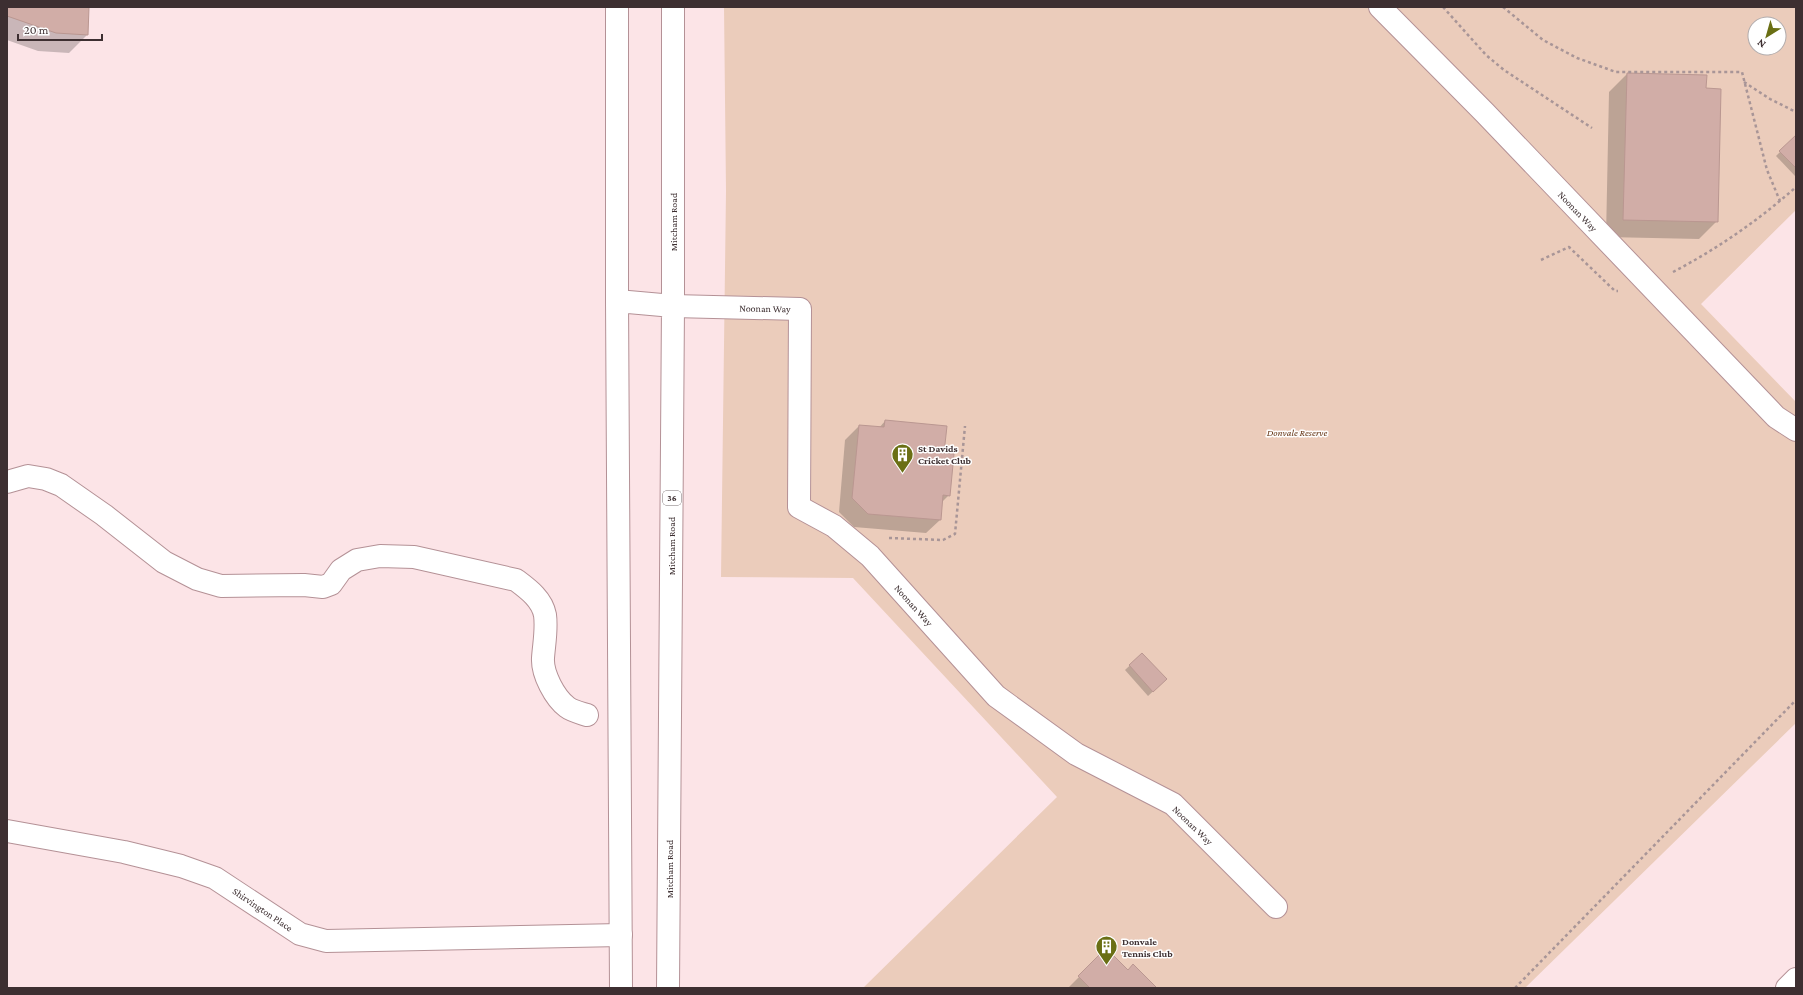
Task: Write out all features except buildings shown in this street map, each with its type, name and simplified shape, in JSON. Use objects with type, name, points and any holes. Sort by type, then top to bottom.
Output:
[{"type":"main road","points":[[617,7],[616,301],[621,988]]},
{"type":"main road","name":"Mitcham Road","points":[[668,988],[673,306],[673,7]]},
{"type":"main road","name":"Noonan Way","points":[[1380,7],[1485,113],[1776,417],[1796,447]]},
{"type":"main road","points":[[616,301],[673,306]]},
{"type":"main road","name":"Noonan Way","points":[[673,306],[800,309],[800,507],[834,526],[870,556],[996,696],[1076,754],[1173,804],[1276,906]]},
{"type":"main road","name":"Noonan Way","points":[[1776,417],[1796,430]]},
{"type":"main road","points":[[7,482],[28,476],[46,479],[61,485],[104,515],[164,562],[197,579],[221,586],[304,585],[323,587],[331,584],[341,570],[357,560],[380,556],[414,557],[516,580],[530,590],[539,601],[545,614],[546,638],[543,661],[550,685],[560,700],[568,708],[587,715]]},
{"type":"main road","name":"Shirvington Place","points":[[7,830],[124,852],[181,866],[215,878],[300,934],[326,941],[621,935]]},
{"type":"main road","points":[[1787,988],[1796,979]]},
{"type":"path","points":[[1443,7],[1486,55],[1504,70],[1592,128]]},
{"type":"path","points":[[1503,7],[1543,40],[1577,58],[1616,72],[1742,72],[1767,170],[1780,201]]},
{"type":"path","points":[[1744,82],[1770,99],[1796,112]]},
{"type":"path","points":[[1541,260],[1569,247],[1615,291],[1649,285],[1710,252],[1780,201],[1796,187]]},
{"type":"path","points":[[870,556],[880,543],[888,538],[943,540],[955,534],[965,426]]},
{"type":"path","points":[[1515,988],[1796,700]]},
{"type":"green space","name":"Donvale Reserve","points":[[724,7],[1796,7],[1796,210],[1701,304],[1796,402],[1796,723],[1525,988],[863,988],[1057,797],[853,578],[721,577],[726,191]]},
{"type":"place","name":"St Davids Cricket Club","points":[[903,474]]},
{"type":"place","name":"Donvale Tennis Club","points":[[1106,966]]}]
